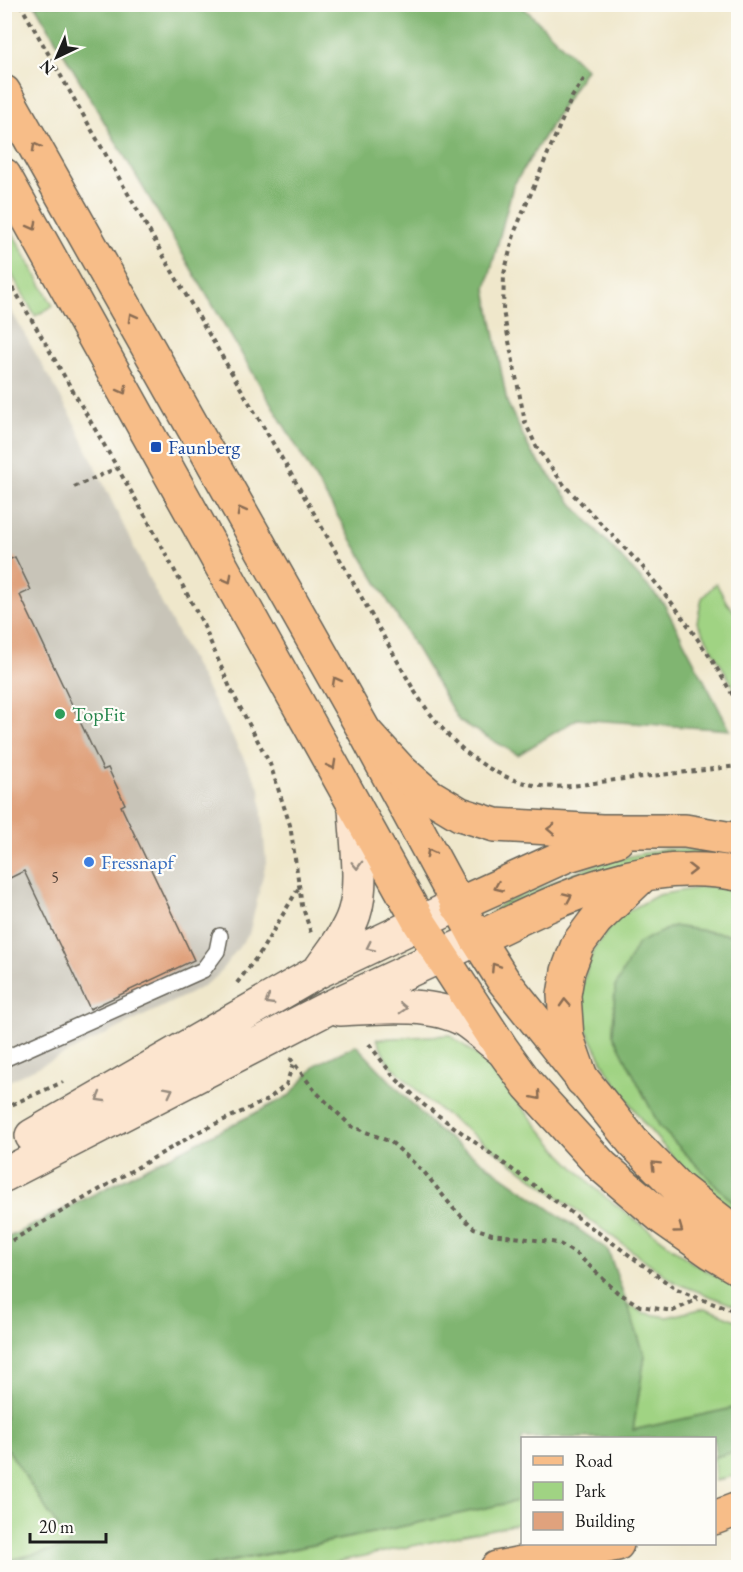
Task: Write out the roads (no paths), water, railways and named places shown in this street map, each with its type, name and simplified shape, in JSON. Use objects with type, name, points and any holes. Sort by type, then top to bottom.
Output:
[{"type":"main road","points":[[4,92],[365,732],[457,904],[503,980],[633,1142],[678,1188],[738,1235]]},
{"type":"main road","points":[[4,175],[420,923],[502,1049],[528,1085],[602,1166],[664,1219],[738,1268]]},
{"type":"main road","points":[[365,732],[401,771],[430,796],[460,814],[495,825],[539,829],[685,831],[738,840]]},
{"type":"main road","points":[[319,971],[346,932],[354,914],[358,870],[355,806]]},
{"type":"main road","points":[[4,1152],[236,1021],[319,971],[457,904],[565,856],[651,832]]},
{"type":"main road","points":[[4,1175],[324,1010],[576,893],[612,881],[672,870],[716,870],[738,874]]},
{"type":"main road","points":[[582,1080],[567,1038],[564,995],[568,971],[578,944],[596,920],[644,874]]},
{"type":"main road","points":[[324,1010],[381,1007],[419,1008],[444,1012],[465,1020],[502,1049]]},
{"type":"main road","points":[[716,1517],[738,1509]]},
{"type":"main road","points":[[716,1524],[738,1519]]},
{"type":"main road","points":[[497,1568],[612,1545]]},
{"type":"lane","points":[[4,1059],[203,970],[217,951],[220,936]]},
{"type":"place","name":"Faunberg","points":[[156,447]]},
{"type":"place","name":"TopFit","points":[[60,714]]},
{"type":"place","name":"Fressnapf","points":[[89,862]]}]
